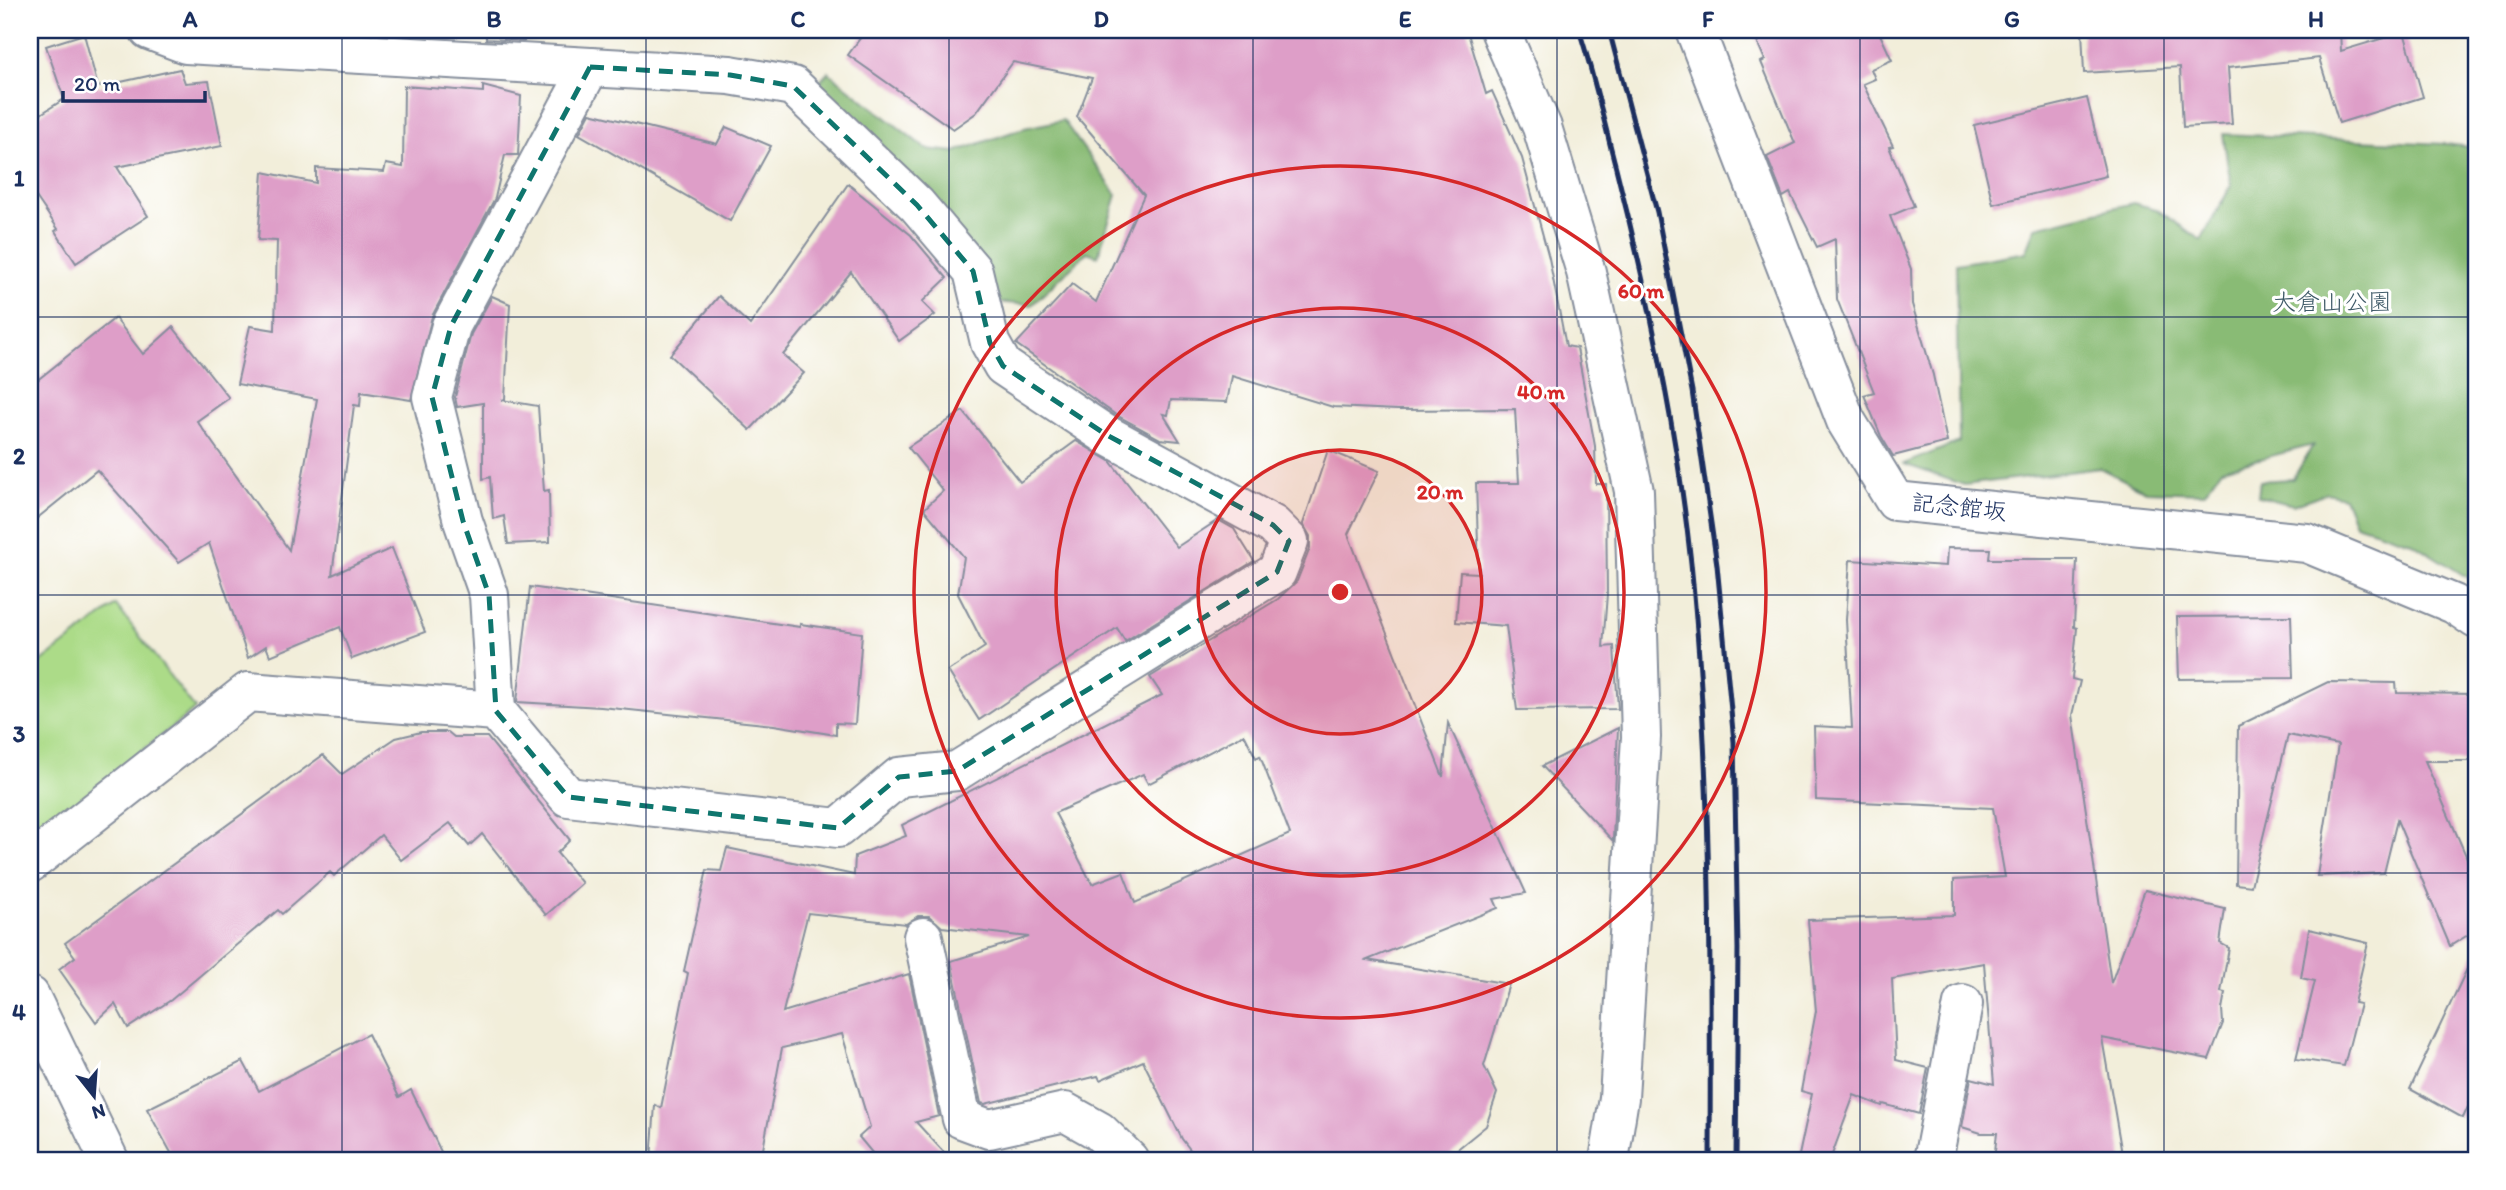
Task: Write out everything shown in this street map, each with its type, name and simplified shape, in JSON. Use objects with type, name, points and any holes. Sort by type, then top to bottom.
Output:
[{"type":"street","points":[[149,30],[186,44],[590,67],[730,75],[793,86],[917,205],[973,271],[990,343],[1003,366],[1105,434],[1273,525],[1289,541],[1277,572],[957,771],[899,777],[838,828],[568,797],[496,711],[489,595],[463,521],[432,397],[451,326],[590,67]]},
{"type":"street","points":[[1500,30],[1542,127],[1586,272],[1634,491],[1641,737],[1619,1098],[1609,1160]]},
{"type":"street","name":"記念館坂","points":[[1695,30],[1846,421],[1895,500],[2307,543],[2454,604],[2476,619]]},
{"type":"street","points":[[30,863],[248,692],[496,711]]},
{"type":"street","points":[[923,937],[962,1119],[989,1129],[1065,1112],[1099,1130],[1129,1160]]},
{"type":"street","points":[[30,996],[109,1160]]},
{"type":"street","points":[[1933,1160],[1962,1004]]},
{"type":"highlighted area","points":[[590,67],[730,75],[793,86],[917,205],[973,271],[990,343],[1003,366],[1105,434],[1273,525],[1289,541],[1277,572],[957,771],[899,777],[838,828],[568,797],[496,711],[489,595],[463,521],[432,397],[451,326]]},
{"type":"green space","points":[[828,72],[926,149],[955,152],[1024,128],[1063,120],[1117,195],[1098,256],[1087,252],[1032,305],[993,302],[814,88]]},
{"type":"green space","name":"大倉山公園","points":[[2223,134],[2446,144],[2476,148],[2476,583],[2411,542],[2355,524],[2344,497],[2326,493],[2293,505],[2258,496],[2260,481],[2293,479],[2313,445],[2222,469],[2204,493],[2146,491],[2100,468],[1964,485],[1904,464],[1959,442],[1956,264],[2026,252],[2036,227],[2133,203],[2156,209],[2201,240],[2231,186]]},
{"type":"green space","points":[[116,605],[195,709],[30,840],[30,671]]},
{"type":"building","points":[[486,30],[524,30],[524,41],[486,39]]},
{"type":"building","points":[[866,30],[1467,30],[1486,94],[1492,91],[1522,158],[1549,258],[1566,346],[1577,348],[1595,446],[1596,484],[1606,484],[1607,594],[1603,647],[1614,646],[1618,709],[1517,710],[1506,626],[1456,622],[1460,572],[1479,573],[1476,483],[1519,483],[1515,409],[1398,410],[1333,407],[1232,376],[1227,402],[1171,400],[1168,415],[1163,414],[1180,441],[1160,439],[1116,415],[1016,344],[1072,284],[1096,302],[1144,195],[1077,117],[1092,78],[1013,62],[976,113],[953,129],[848,55]]},
{"type":"building","points":[[1752,30],[1878,30],[1892,60],[1871,69],[1875,79],[1863,84],[1893,146],[1889,147],[1914,206],[1890,216],[1911,269],[1912,304],[1933,375],[1947,442],[1893,456],[1881,436],[1864,395],[1874,392],[1837,299],[1835,239],[1817,247],[1790,193],[1783,197],[1767,157],[1795,143],[1761,62],[1765,60]]},
{"type":"building","points":[[2082,30],[2340,30],[2341,51],[2404,32],[2423,97],[2339,123],[2319,58],[2228,68],[2232,124],[2183,127],[2180,67],[2084,73]]},
{"type":"building","points":[[84,34],[98,87],[180,69],[185,83],[209,81],[222,146],[117,167],[148,216],[76,263],[55,231],[58,229],[30,188],[30,121],[64,99],[46,46]]},
{"type":"building","points":[[404,86],[483,92],[483,86],[521,96],[518,155],[505,155],[495,198],[432,316],[411,400],[361,392],[360,406],[354,405],[332,575],[392,548],[425,632],[352,659],[340,627],[270,656],[266,646],[248,658],[209,543],[179,562],[97,470],[30,524],[30,386],[115,318],[143,354],[173,327],[229,398],[197,421],[289,550],[317,399],[237,384],[250,326],[275,330],[277,241],[258,240],[263,172],[316,183],[316,168],[384,172],[386,164],[403,167]]},
{"type":"building","points":[[2087,98],[2106,176],[1993,204],[1974,125]]},
{"type":"building","points":[[590,113],[717,144],[726,127],[771,146],[730,221],[579,134]]},
{"type":"building","points":[[848,184],[911,235],[947,278],[922,302],[935,315],[899,341],[851,272],[783,355],[804,373],[750,430],[670,355],[719,296],[750,325]]},
{"type":"building","points":[[492,296],[510,304],[505,399],[502,400],[538,406],[544,491],[549,490],[550,542],[508,544],[504,516],[493,519],[490,477],[483,479],[483,403],[457,407],[455,397],[471,334]]},
{"type":"building","points":[[963,411],[1020,482],[1076,441],[1110,461],[1177,547],[1218,520],[1234,529],[1254,561],[1125,641],[1117,628],[979,720],[948,671],[985,647],[958,594],[964,557],[924,509],[943,491],[908,447]]},
{"type":"building","points":[[1328,450],[1379,471],[1348,534],[1443,777],[1448,723],[1526,893],[1494,899],[1498,908],[1367,960],[1509,984],[1484,1066],[1497,1093],[1486,1126],[1444,1160],[1198,1160],[1182,1139],[1143,1061],[1100,1080],[1098,1076],[981,1103],[951,961],[1029,937],[942,927],[929,916],[918,916],[906,924],[808,913],[783,1012],[909,974],[939,1116],[916,1122],[951,1160],[878,1160],[859,1137],[870,1127],[842,1034],[782,1048],[761,1160],[651,1160],[655,1105],[661,1108],[688,973],[684,971],[707,870],[721,871],[727,848],[854,875],[855,856],[906,836],[902,825],[1162,695],[1150,677],[1278,599],[1297,581],[1310,548],[1310,536],[1303,524]],"holes":[[[1244,734],[1256,758],[1260,756],[1290,834],[1135,903],[1123,872],[1092,884],[1055,813],[1143,774],[1148,784]]]},
{"type":"building","points":[[1947,548],[1990,549],[1989,559],[2077,559],[2074,627],[2077,628],[2072,679],[2080,681],[2072,715],[2111,983],[2145,890],[2225,909],[2220,943],[2229,948],[2221,992],[2225,993],[2223,1023],[2209,1059],[2102,1038],[2123,1160],[1994,1160],[1997,1133],[1981,1133],[1962,1127],[1971,1078],[1994,1084],[1984,963],[1892,979],[1896,1060],[1928,1068],[1919,1114],[1883,1104],[1882,1106],[1854,1095],[1830,1160],[1798,1160],[1812,1094],[1801,1091],[1816,1011],[1808,920],[1954,915],[1954,880],[2005,877],[1993,808],[1816,800],[1814,726],[1852,728],[1846,620],[1850,560],[1946,566]]},
{"type":"building","points":[[530,587],[800,627],[800,624],[862,633],[855,724],[836,723],[836,735],[774,725],[601,707],[517,702]]},
{"type":"building","points":[[2291,616],[2293,678],[2179,679],[2177,617]]},
{"type":"building","points":[[2328,682],[2396,683],[2397,693],[2476,694],[2476,761],[2425,761],[2476,879],[2476,930],[2450,946],[2397,820],[2384,873],[2317,876],[2338,745],[2288,735],[2251,886],[2236,884],[2238,726]]},
{"type":"building","points":[[1618,728],[1613,838],[1613,841],[1542,766]]},
{"type":"building","points":[[421,732],[448,732],[454,737],[487,737],[570,840],[557,853],[582,883],[546,915],[482,834],[469,846],[450,823],[401,860],[381,835],[334,876],[330,872],[282,914],[278,910],[171,1000],[128,1028],[115,1004],[96,1022],[59,969],[75,957],[65,943],[323,755],[342,774],[396,738]]},
{"type":"building","points":[[2309,929],[2368,943],[2354,1003],[2360,1004],[2344,1066],[2296,1059],[2315,981],[2301,978]]},
{"type":"building","points":[[2476,950],[2476,1089],[2463,1118],[2410,1089]]},
{"type":"building","points":[[368,1034],[399,1097],[411,1090],[445,1160],[175,1160],[147,1109],[243,1061],[259,1091]]},
{"type":"railway","points":[[1579,30],[1599,99],[1651,315],[1678,463],[1691,563],[1706,787],[1710,936],[1710,1160]]},
{"type":"railway","points":[[1609,30],[1657,212],[1692,391],[1717,565],[1734,742],[1738,949],[1736,1160]]}]
